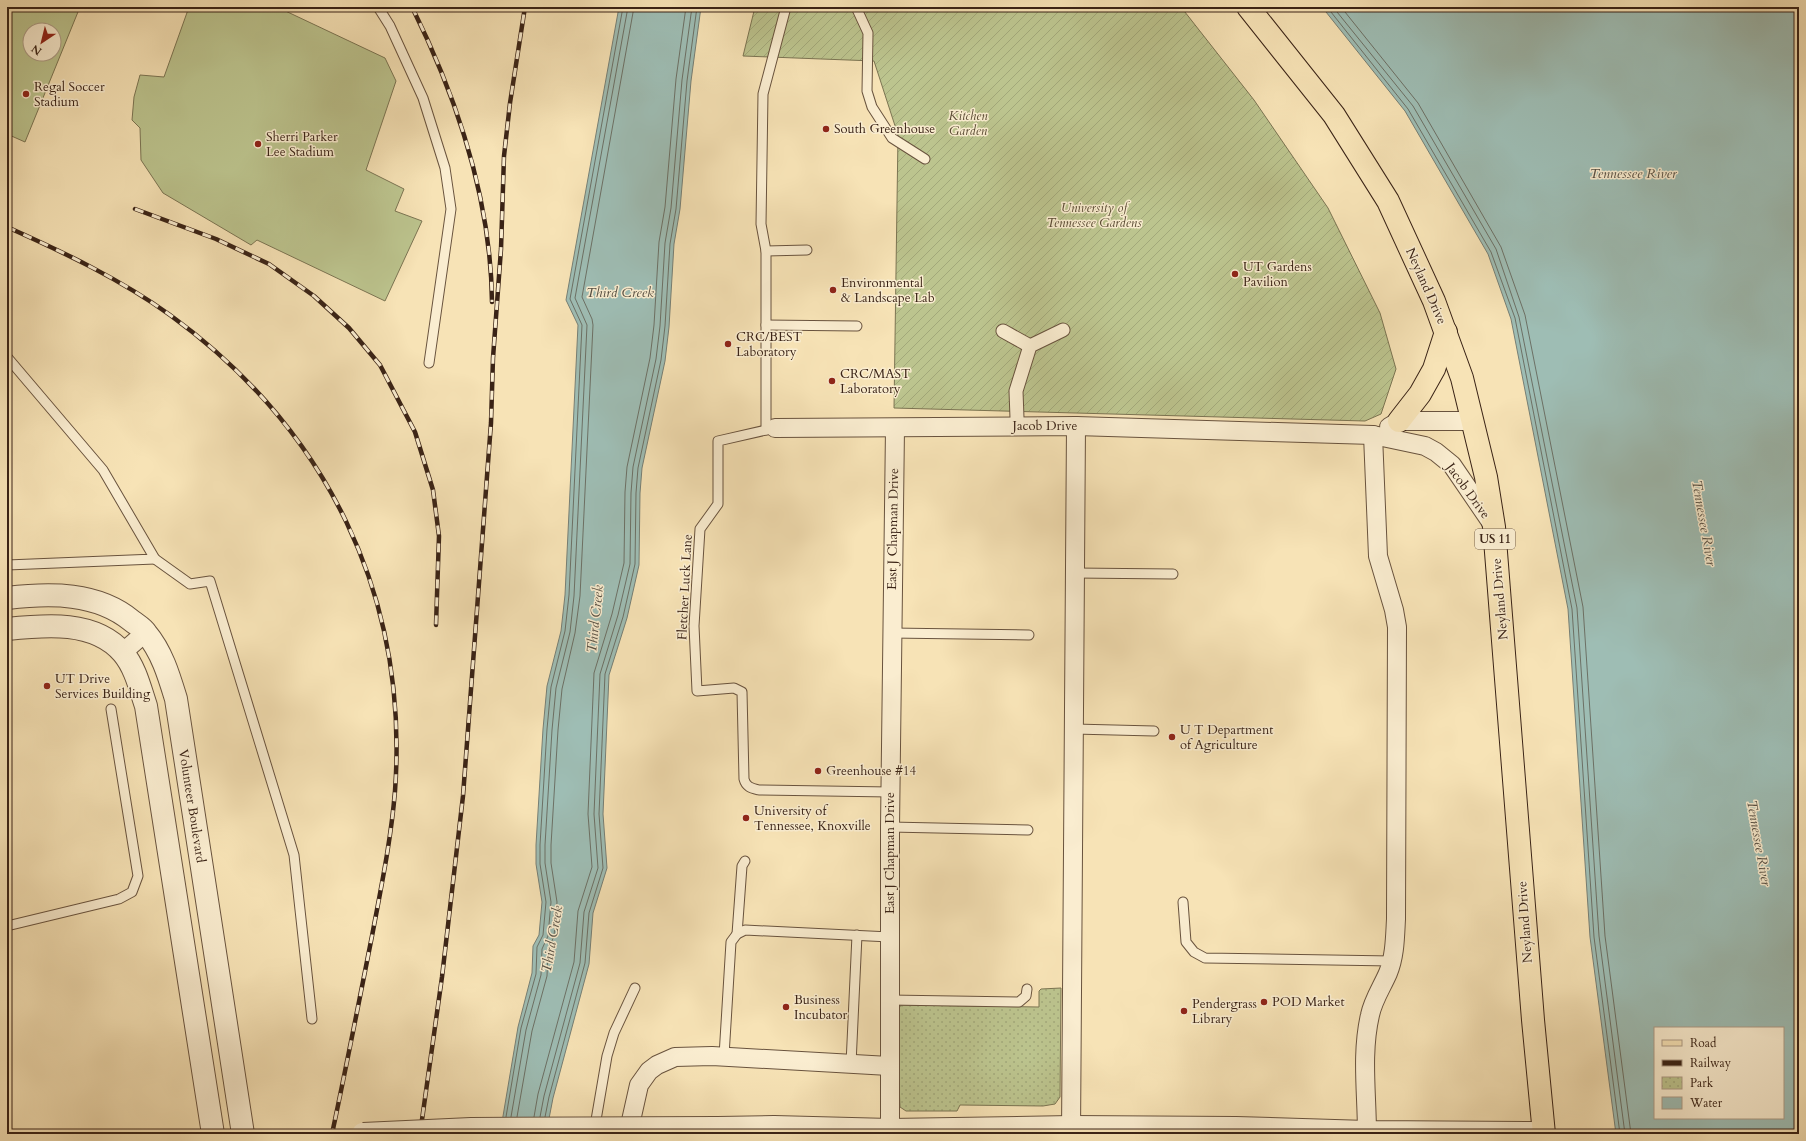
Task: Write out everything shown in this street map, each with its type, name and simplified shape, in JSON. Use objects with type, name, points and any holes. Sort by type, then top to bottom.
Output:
[{"type":"main road","name":"Neyland Drive","points":[[1248,7],[1334,115],[1388,201],[1434,301],[1462,378],[1486,477],[1494,527],[1533,1020],[1544,1133]]},
{"type":"main road","points":[[1399,421],[1420,394],[1434,369],[1446,332]]},
{"type":"street","points":[[1017,418],[1016,391],[1030,346],[1063,330]]},
{"type":"street","points":[[1003,331],[1030,346]]},
{"type":"street","points":[[1367,1133],[1365,1073],[1368,1025],[1375,998],[1388,974],[1392,961],[1396,919],[1397,627],[1394,610],[1378,556],[1373,435],[1399,421],[1473,421]]},
{"type":"street","name":"Jacob Drive","points":[[770,429],[1076,426],[1373,435],[1425,446],[1436,452],[1452,465],[1494,527]]},
{"type":"street","points":[[1071,1131],[1076,426]]},
{"type":"street","name":"East J Chapman Drive","points":[[890,1132],[889,1000],[891,632],[895,428]]},
{"type":"street","name":"Volunteer Boulevard","points":[[7,598],[41,594],[72,597],[101,603],[124,614],[146,632],[160,655],[176,699],[243,1134]]},
{"type":"street","points":[[7,629],[42,625],[91,632],[106,640],[122,652],[132,669],[146,706],[213,1134]]},
{"type":"street","points":[[122,652],[146,632]]},
{"type":"street","points":[[628,1134],[639,1085],[649,1071],[657,1064],[675,1057],[724,1056],[889,1066]]},
{"type":"street","points":[[363,1134],[774,1127],[870,1128],[890,1132],[1262,1131],[1367,1133],[1544,1133]]},
{"type":"lane","points":[[378,7],[390,26],[422,98],[445,168],[451,209],[429,363]]},
{"type":"lane","points":[[770,429],[766,325],[766,251],[761,224],[763,94],[786,7]]},
{"type":"lane","points":[[856,7],[868,33],[867,91],[872,107],[892,138],[925,159]]},
{"type":"lane","points":[[766,251],[807,250]]},
{"type":"lane","points":[[766,325],[857,326]]},
{"type":"lane","points":[[7,357],[103,470],[154,559],[190,584],[210,581],[294,855],[312,1020]]},
{"type":"lane","name":"Jacob Drive","points":[[718,441],[770,429]]},
{"type":"lane","name":"Fletcher Luck Lane","points":[[718,441],[718,504],[700,529],[694,626],[697,691],[734,688],[742,692],[744,779],[750,788],[760,790],[890,792]]},
{"type":"lane","points":[[7,565],[154,559]]},
{"type":"lane","points":[[1075,573],[1173,574]]},
{"type":"lane","points":[[891,632],[1029,635]]},
{"type":"lane","points":[[7,926],[119,899],[132,892],[138,876],[111,709]]},
{"type":"lane","points":[[1074,729],[1154,731]]},
{"type":"lane","points":[[890,827],[1028,830]]},
{"type":"lane","points":[[724,1056],[731,942],[736,934],[742,866],[745,861]]},
{"type":"lane","points":[[1182,902],[1186,942],[1194,952],[1205,958],[1392,961]]},
{"type":"lane","points":[[736,934],[745,930],[890,937]]},
{"type":"lane","points":[[851,1064],[857,936]]},
{"type":"lane","points":[[601,1134],[596,1120],[607,1056],[614,1033],[635,988]]},
{"type":"lane","points":[[889,1000],[1019,1002],[1026,996],[1027,989]]},
{"type":"green space","name":"Regal Soccer Stadium","points":[[7,7],[80,7],[62,51],[62,22],[22,22],[22,62],[58,62],[25,142],[7,134]]},
{"type":"green space","name":"Sherri Parker Lee Stadium","points":[[189,7],[277,7],[385,58],[396,81],[366,170],[404,189],[395,211],[422,221],[385,301],[257,240],[251,245],[163,193],[141,160],[140,128],[132,120],[134,97],[140,75],[164,77]]},
{"type":"green space","name":"University of Tennessee Gardens","points":[[755,7],[1181,7],[1254,100],[1328,208],[1380,313],[1396,369],[1381,414],[1365,421],[894,408],[898,135],[874,61],[743,56]]},
{"type":"green space","points":[[1061,988],[1060,1097],[1055,1104],[1043,1106],[960,1105],[957,1111],[906,1111],[900,1107],[896,1013],[901,1005],[1039,1007],[1039,991],[1041,989]]},
{"type":"water","name":"Third Creek","points":[[619,7],[701,7],[691,81],[680,209],[674,244],[669,327],[665,361],[642,468],[640,493],[639,565],[627,618],[609,675],[603,814],[607,868],[593,913],[589,964],[553,1098],[546,1134],[500,1134],[518,1027],[532,973],[533,946],[539,935],[542,902],[536,864],[536,845],[543,729],[547,686],[561,631],[565,595],[578,325],[566,300]]},
{"type":"water","name":"Tennessee River","points":[[1322,7],[1799,7],[1799,1134],[1616,1134],[1590,937],[1568,609],[1511,319],[1488,254],[1405,111]]},
{"type":"railway","points":[[412,7],[443,77],[457,113],[468,150],[478,187],[485,225],[490,263],[492,302]]},
{"type":"railway","points":[[420,1134],[442,977],[463,796],[491,423],[493,358],[501,249],[504,156],[510,103],[525,7]]},
{"type":"railway","points":[[135,209],[216,239],[269,264],[314,296],[349,328],[380,365],[415,432],[433,490],[439,536],[436,625]]},
{"type":"railway","points":[[7,227],[70,256],[151,302],[170,315],[225,360],[273,410],[314,464],[347,523],[371,585],[388,650],[396,719],[395,791],[391,828],[382,882],[332,1134]]},
{"type":"place","name":"Regal Soccer Stadium","points":[[26,94]]},
{"type":"place","name":"South Greenhouse","points":[[826,129]]},
{"type":"place","name":"Sherri Parker Lee Stadium","points":[[258,144]]},
{"type":"place","name":"UT Gardens Pavilion","points":[[1235,274]]},
{"type":"place","name":"Environmental & Landscape Lab","points":[[833,290]]},
{"type":"place","name":"CRC/BEST Laboratory","points":[[728,344]]},
{"type":"place","name":"CRC/MAST Laboratory","points":[[832,381]]},
{"type":"place","name":"UT Drive Services Building","points":[[47,686]]},
{"type":"place","name":"U T Department of Agriculture","points":[[1172,737]]},
{"type":"place","name":"Greenhouse #14","points":[[818,771]]},
{"type":"place","name":"University of Tennessee, Knoxville","points":[[746,818]]},
{"type":"place","name":"POD Market","points":[[1264,1002]]},
{"type":"place","name":"Business Incubator","points":[[786,1007]]},
{"type":"place","name":"Pendergrass Library","points":[[1184,1011]]},
{"type":"park label","name":"Kitchen Garden","points":[[968,124]]}]
